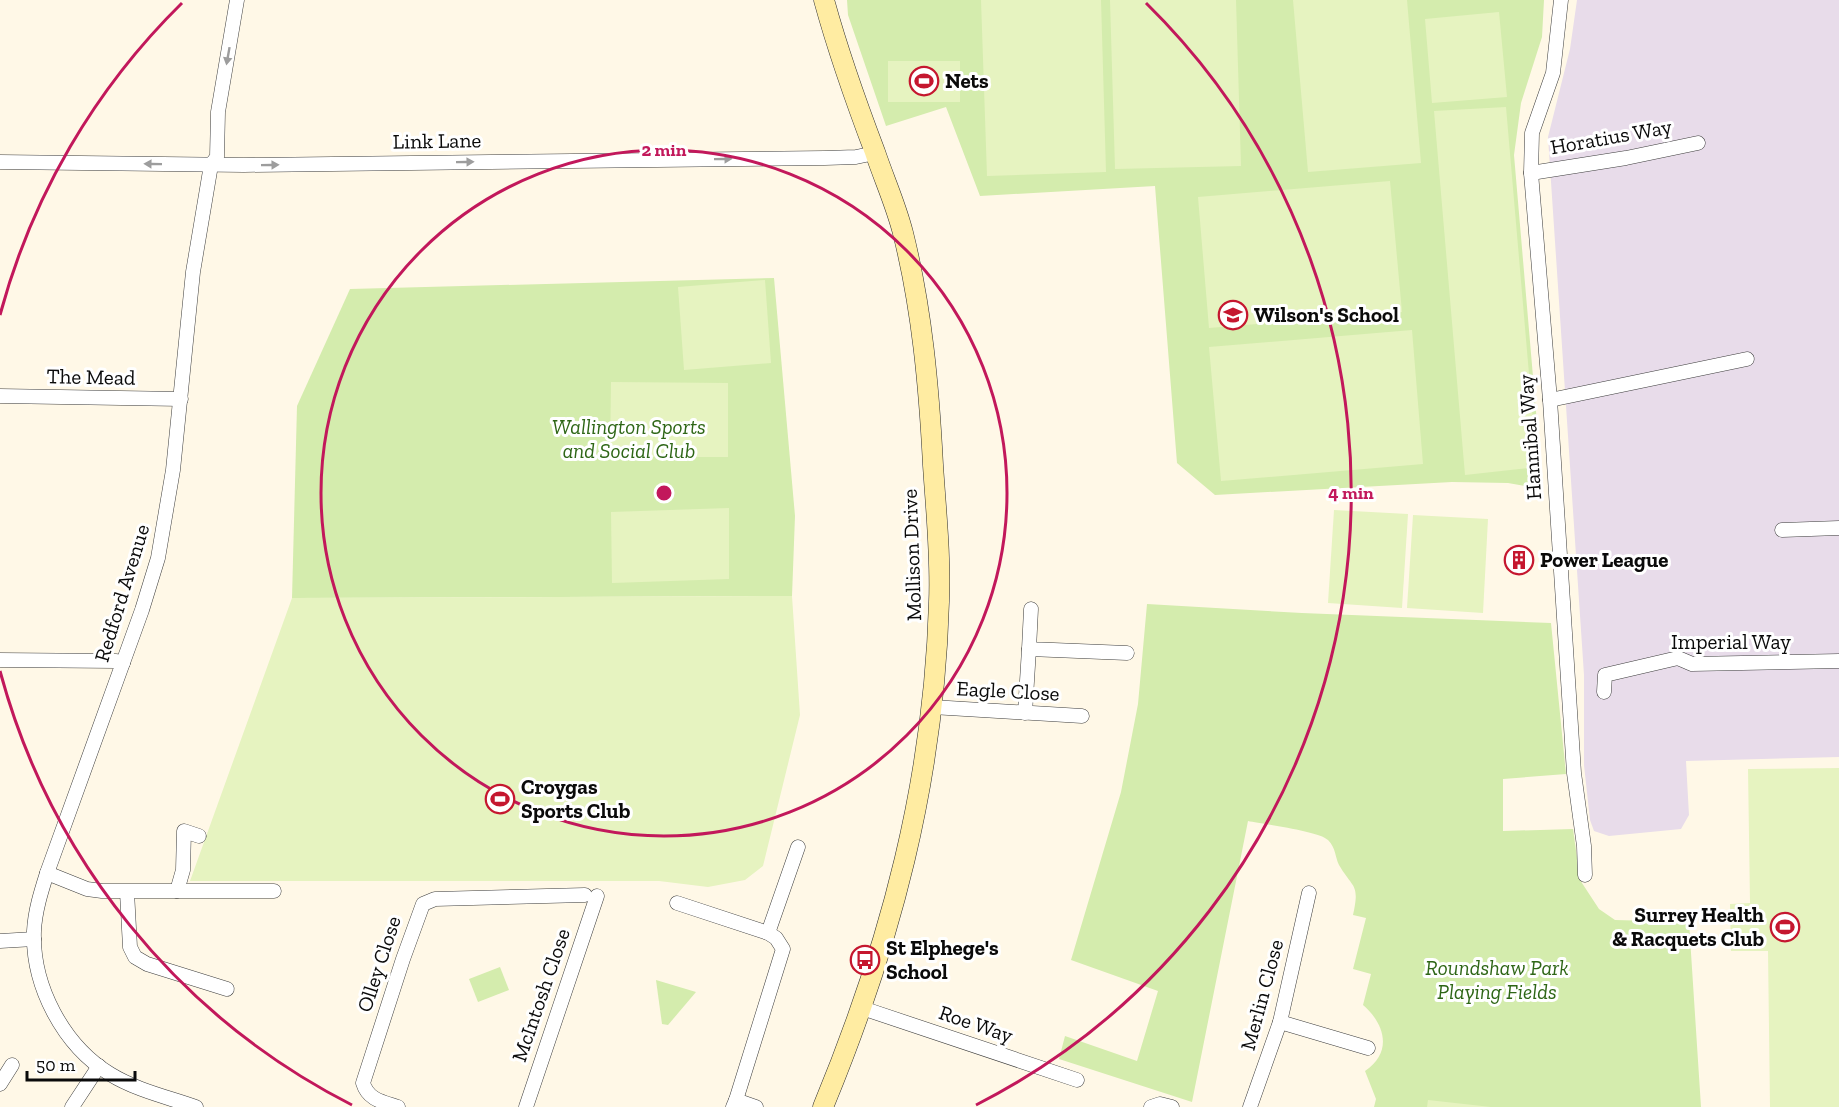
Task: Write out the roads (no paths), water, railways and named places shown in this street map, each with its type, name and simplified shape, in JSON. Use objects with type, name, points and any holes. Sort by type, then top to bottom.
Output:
[{"type":"main road","name":"Mollison Drive","points":[[823,1107],[862,1008],[906,860],[922,785],[937,656],[939,610],[932,447],[924,341],[915,290],[902,231],[837,46],[824,0]]},
{"type":"street","name":"Redford Avenue","points":[[196,1107],[129,1083],[99,1066],[66,1032],[51,1009],[40,980],[34,939],[39,900],[47,873],[142,610],[158,558],[170,496],[193,272],[211,165],[218,157],[218,112],[237,0]]},
{"type":"street","name":"Hannibal Way","points":[[1561,0],[1552,74],[1532,133],[1531,173],[1550,400],[1574,773],[1585,875]]},
{"type":"street","name":"Horatius Way","points":[[1531,173],[1626,158],[1698,143]]},
{"type":"street","name":"Link Lane","points":[[0,162],[211,165],[825,158],[856,157],[875,153]]},
{"type":"street","points":[[1550,400],[1747,359]]},
{"type":"street","name":"The Mead","points":[[0,396],[181,399]]},
{"type":"street","points":[[1782,530],[1839,528]]},
{"type":"street","points":[[1025,713],[1031,609]]},
{"type":"street","points":[[1029,649],[1127,653]]},
{"type":"street","name":"Imperial Way","points":[[1605,692],[1605,675],[1678,658],[1692,664],[1839,662]]},
{"type":"street","points":[[0,660],[116,661],[123,663]]},
{"type":"street","name":"Eagle Close","points":[[932,707],[1082,716]]},
{"type":"street","points":[[177,891],[183,870],[184,831],[199,836]]},
{"type":"street","points":[[768,933],[798,847]]},
{"type":"street","points":[[47,873],[87,889],[127,892],[274,891]]},
{"type":"street","points":[[127,892],[129,941],[135,957],[147,964],[227,989]]},
{"type":"street","name":"Merlin Close","points":[[1250,1107],[1280,1022],[1309,893]]},
{"type":"street","name":"Olley Close","points":[[398,1107],[370,1096],[365,1091],[363,1083],[423,904],[435,899],[591,895]]},
{"type":"street","name":"McIntosh Close","points":[[526,1107],[591,895]]},
{"type":"street","points":[[677,903],[768,933],[781,942],[783,955],[735,1103],[756,1107]]},
{"type":"street","points":[[0,941],[34,939]]},
{"type":"street","name":"Roe Way","points":[[862,1008],[1077,1080]]},
{"type":"street","points":[[1280,1022],[1368,1048]]},
{"type":"street","points":[[0,1084],[12,1065]]},
{"type":"street","points":[[72,1107],[99,1066]]},
{"type":"street","points":[[1151,1107],[1160,1104],[1172,1107]]},
{"type":"place","name":"Nets","points":[[924,81]]},
{"type":"place","name":"Wilson's School","points":[[1233,315]]},
{"type":"place","name":"Power League","points":[[1519,560]]},
{"type":"place","name":"Croygas Sports Club","points":[[500,799]]},
{"type":"place","name":"Surrey Health & Racquets Club","points":[[1785,927]]},
{"type":"place","name":"St Elphege's School","points":[[865,960]]},
{"type":"park label","name":"Wallington Sports and Social Club","points":[[629,439]]},
{"type":"park label","name":"Roundshaw Park Playing Fields","points":[[1497,980]]}]
